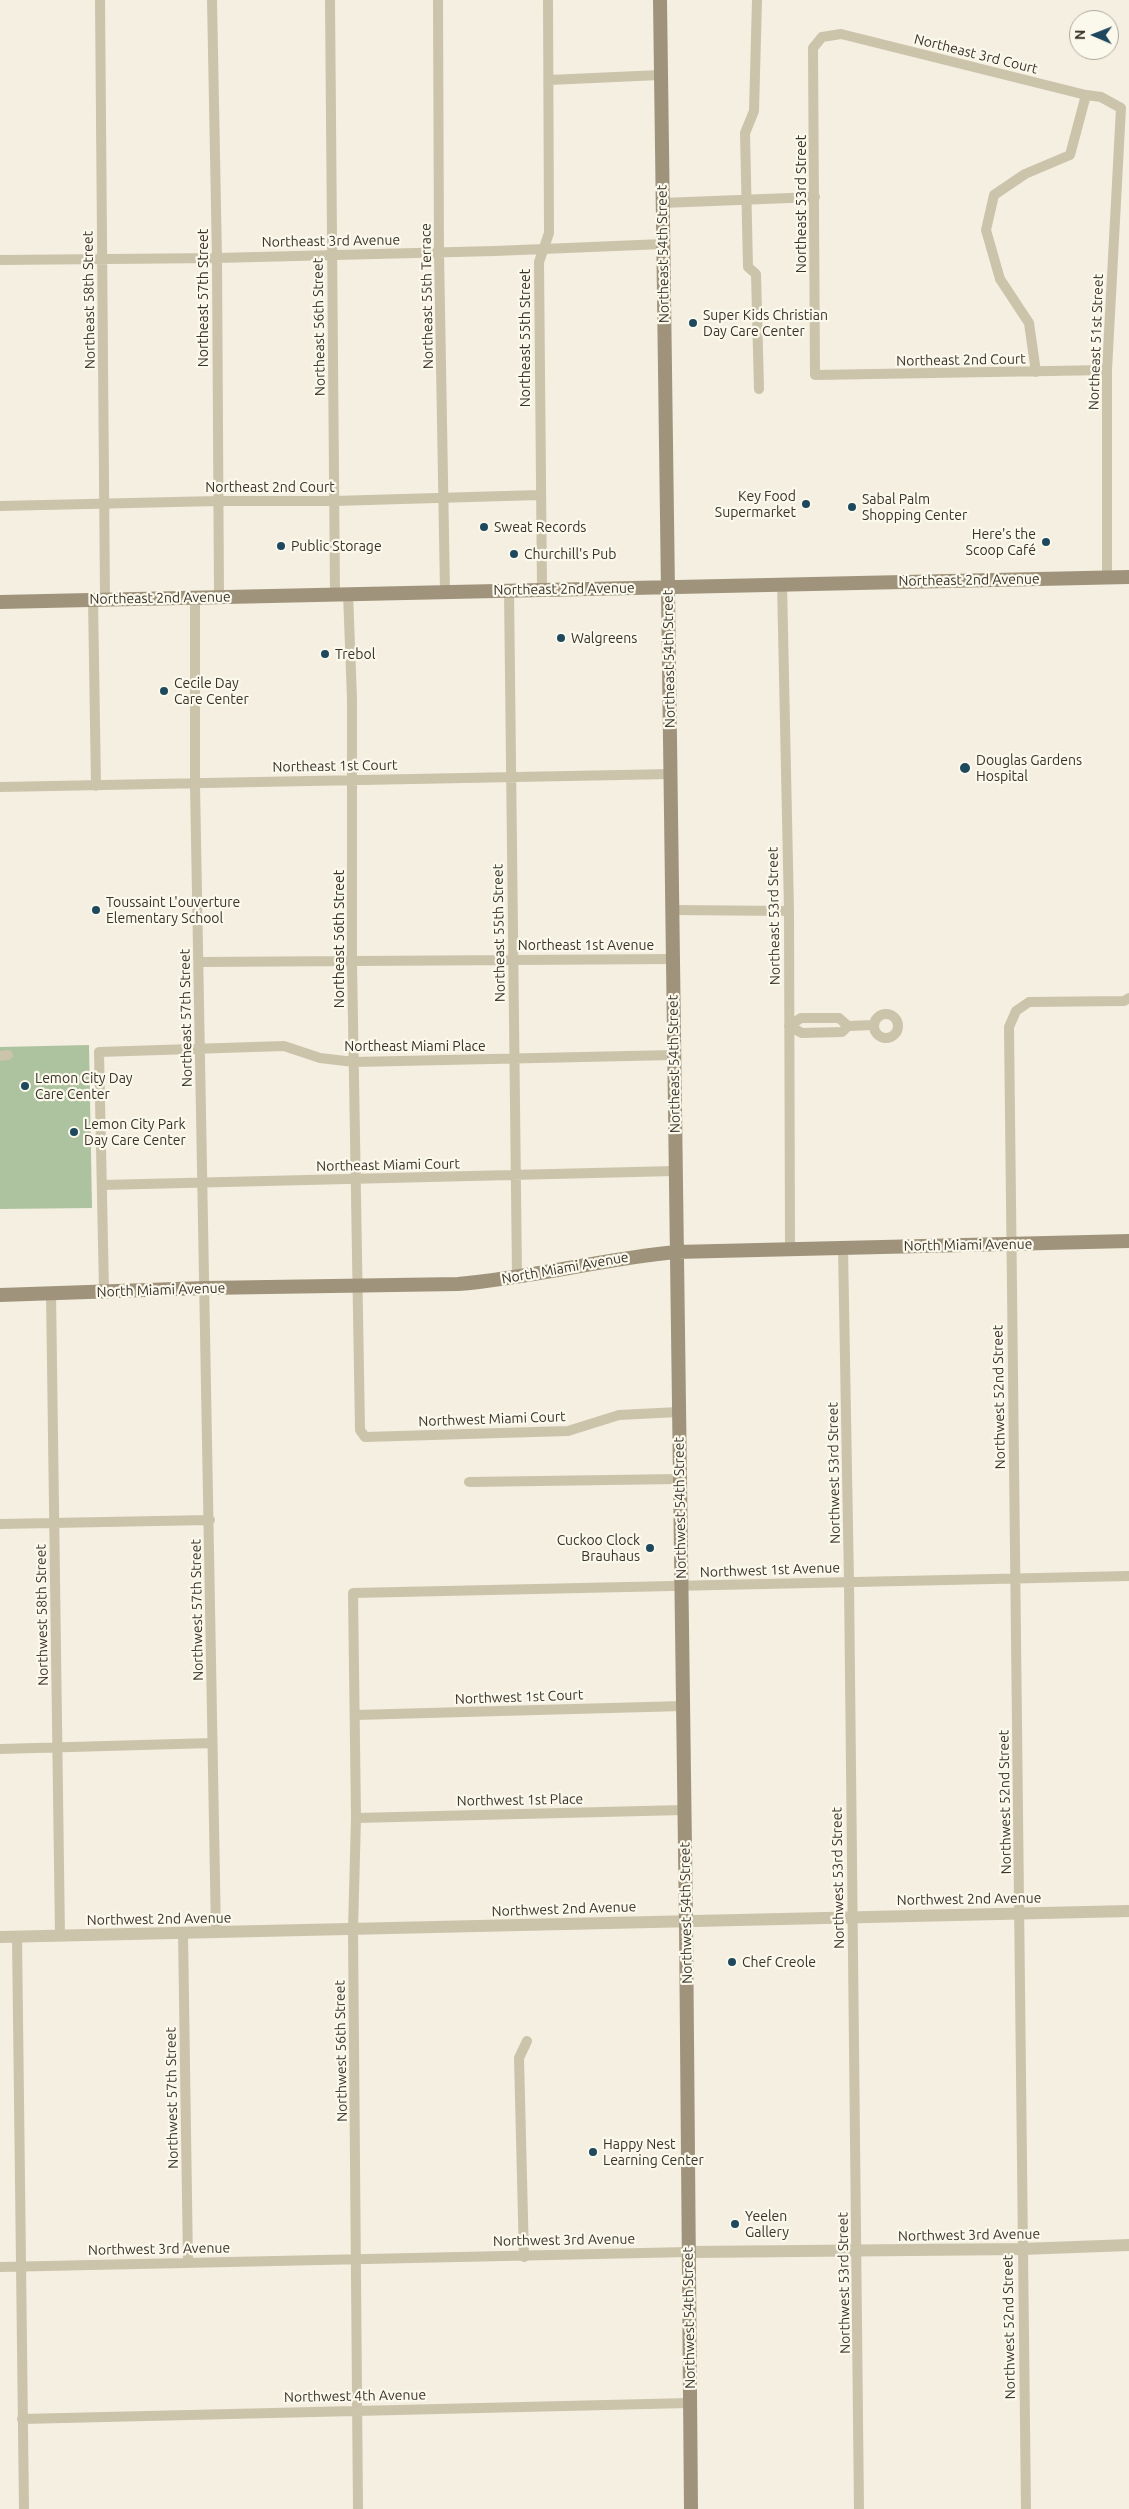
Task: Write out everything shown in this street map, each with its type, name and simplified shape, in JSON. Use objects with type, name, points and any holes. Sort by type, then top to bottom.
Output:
[{"type":"main road","name":"Northeast 54th Street","points":[[660,0],[671,774],[676,1318]]},
{"type":"main road","name":"Northeast 2nd Avenue","points":[[0,602],[782,583],[1129,577]]},
{"type":"main road","name":"North Miami Avenue","points":[[0,1295],[205,1288],[458,1284],[492,1281],[622,1257],[676,1252],[1129,1241]]},
{"type":"main road","name":"Northwest 54th Street","points":[[676,1318],[686,1922],[691,2509]]},
{"type":"street","name":"Northeast 58th Street","points":[[96,786],[99,599],[104,505],[100,0]]},
{"type":"street","name":"Northeast 57th Street","points":[[212,0],[217,258],[219,596]]},
{"type":"street","name":"Northeast 56th Street","points":[[330,0],[334,501],[342,593],[352,778],[352,962],[358,1285]]},
{"type":"street","name":"Northeast 55th Terrace","points":[[438,0],[439,252],[446,591]]},
{"type":"street","name":"Northeast 55th Street","points":[[542,589],[539,495],[539,262],[549,233],[548,0]]},
{"type":"street","points":[[757,0],[754,111],[745,133],[748,267],[756,274],[759,389]]},
{"type":"street","name":"Northeast 3rd Court","points":[[822,37],[841,34],[1086,95],[1101,97],[1125,106]]},
{"type":"street","name":"Northeast 53rd Street","points":[[814,375],[815,198],[813,48],[822,37]]},
{"type":"street","points":[[549,80],[660,76]]},
{"type":"street","points":[[1036,372],[1030,323],[1000,279],[986,230],[994,194],[1025,174],[1070,155],[1086,95]]},
{"type":"street","name":"Northeast 51st Street","points":[[1107,577],[1107,370],[1125,106]]},
{"type":"street","points":[[662,202],[815,198]]},
{"type":"street","name":"Northeast 3rd Avenue","points":[[0,260],[217,258],[663,244]]},
{"type":"street","name":"Northeast 2nd Court","points":[[814,375],[1107,370]]},
{"type":"street","name":"Northeast 2nd Court","points":[[0,506],[218,501],[334,501],[444,496],[539,495]]},
{"type":"street","name":"Northeast 53rd Street","points":[[782,583],[789,912],[790,1248]]},
{"type":"street","name":"Northeast 55th Street","points":[[509,590],[517,1276]]},
{"type":"street","name":"Northeast 57th Street","points":[[195,597],[195,785],[205,1288]]},
{"type":"street","name":"Northeast 1st Court","points":[[0,787],[195,785],[352,778],[510,778],[671,774]]},
{"type":"street","points":[[672,910],[789,912]]},
{"type":"street","name":"Northeast 1st Avenue","points":[[199,962],[352,962],[513,958],[672,959]]},
{"type":"street","name":"Northwest 52nd Street","points":[[1026,2509],[1009,1027],[1016,1011],[1029,1002],[1124,1001],[1129,998]]},
{"type":"street","points":[[848,1026],[839,1018],[801,1018],[789,1026],[802,1033],[842,1032],[848,1026],[873,1025]]},
{"type":"street","name":"Northeast Miami Place","points":[[102,1185],[99,1052],[284,1046],[320,1058],[354,1062],[515,1060],[674,1055]]},
{"type":"street","name":"Northeast Miami Court","points":[[102,1185],[675,1171]]},
{"type":"street","points":[[102,1185],[104,1291]]},
{"type":"street","name":"Northwest 53rd Street","points":[[843,1247],[850,1582],[859,2509]]},
{"type":"street","name":"Northwest Miami Court","points":[[358,1285],[360,1430],[365,1437],[568,1431],[619,1415],[678,1412]]},
{"type":"street","name":"Northwest 57th Street","points":[[205,1288],[216,1933]]},
{"type":"street","name":"Northwest 58th Street","points":[[51,1293],[59,1747],[60,1936]]},
{"type":"street","points":[[469,1482],[679,1479]]},
{"type":"street","points":[[0,1524],[210,1520]]},
{"type":"street","name":"Northwest 1st Avenue","points":[[353,1593],[1129,1576]]},
{"type":"street","name":"Northwest 56th Street","points":[[353,1593],[356,1818],[353,1930],[358,2509]]},
{"type":"street","name":"Northwest 1st Court","points":[[355,1715],[683,1706]]},
{"type":"street","points":[[0,1749],[212,1742]]},
{"type":"street","name":"Northwest 1st Place","points":[[356,1818],[684,1810]]},
{"type":"street","name":"Northwest 2nd Avenue","points":[[0,1937],[1129,1911]]},
{"type":"street","name":"Northwest 57th Street","points":[[183,1933],[188,2263]]},
{"type":"street","points":[[17,1936],[24,2509]]},
{"type":"street","points":[[524,2257],[519,2058],[527,2041]]},
{"type":"street","name":"Northwest 3rd Avenue","points":[[0,2267],[688,2252],[857,2252],[1022,2249],[1129,2245]]},
{"type":"street","name":"Northwest 4th Avenue","points":[[22,2419],[357,2409],[689,2403]]},
{"type":"green space","points":[[89,1045],[92,1208],[0,1209],[0,1047]]},
{"type":"place","name":"Super Kids Christian Day Care Center","points":[[693,323]]},
{"type":"place","name":"Key Food Supermarket","points":[[806,504]]},
{"type":"place","name":"Sabal Palm Shopping Center","points":[[852,507]]},
{"type":"place","name":"Sweat Records","points":[[484,527]]},
{"type":"place","name":"Here's the Scoop Café","points":[[1046,542]]},
{"type":"place","name":"Public Storage","points":[[281,546]]},
{"type":"place","name":"Churchill's Pub","points":[[514,554]]},
{"type":"place","name":"Walgreens","points":[[561,638]]},
{"type":"place","name":"Trebol","points":[[325,654]]},
{"type":"place","name":"Cecile Day Care Center","points":[[164,691]]},
{"type":"place","name":"Douglas Gardens Hospital","points":[[965,768]]},
{"type":"place","name":"Toussaint L'ouverture Elementary School","points":[[96,910]]},
{"type":"place","name":"Lemon City Day Care Center","points":[[25,1086]]},
{"type":"place","name":"Lemon City Park Day Care Center","points":[[74,1132]]},
{"type":"place","name":"Cuckoo Clock Brauhaus","points":[[650,1548]]},
{"type":"place","name":"Chef Creole","points":[[732,1962]]},
{"type":"place","name":"Happy Nest Learning Center","points":[[593,2152]]},
{"type":"place","name":"Yeelen Gallery","points":[[735,2224]]}]
